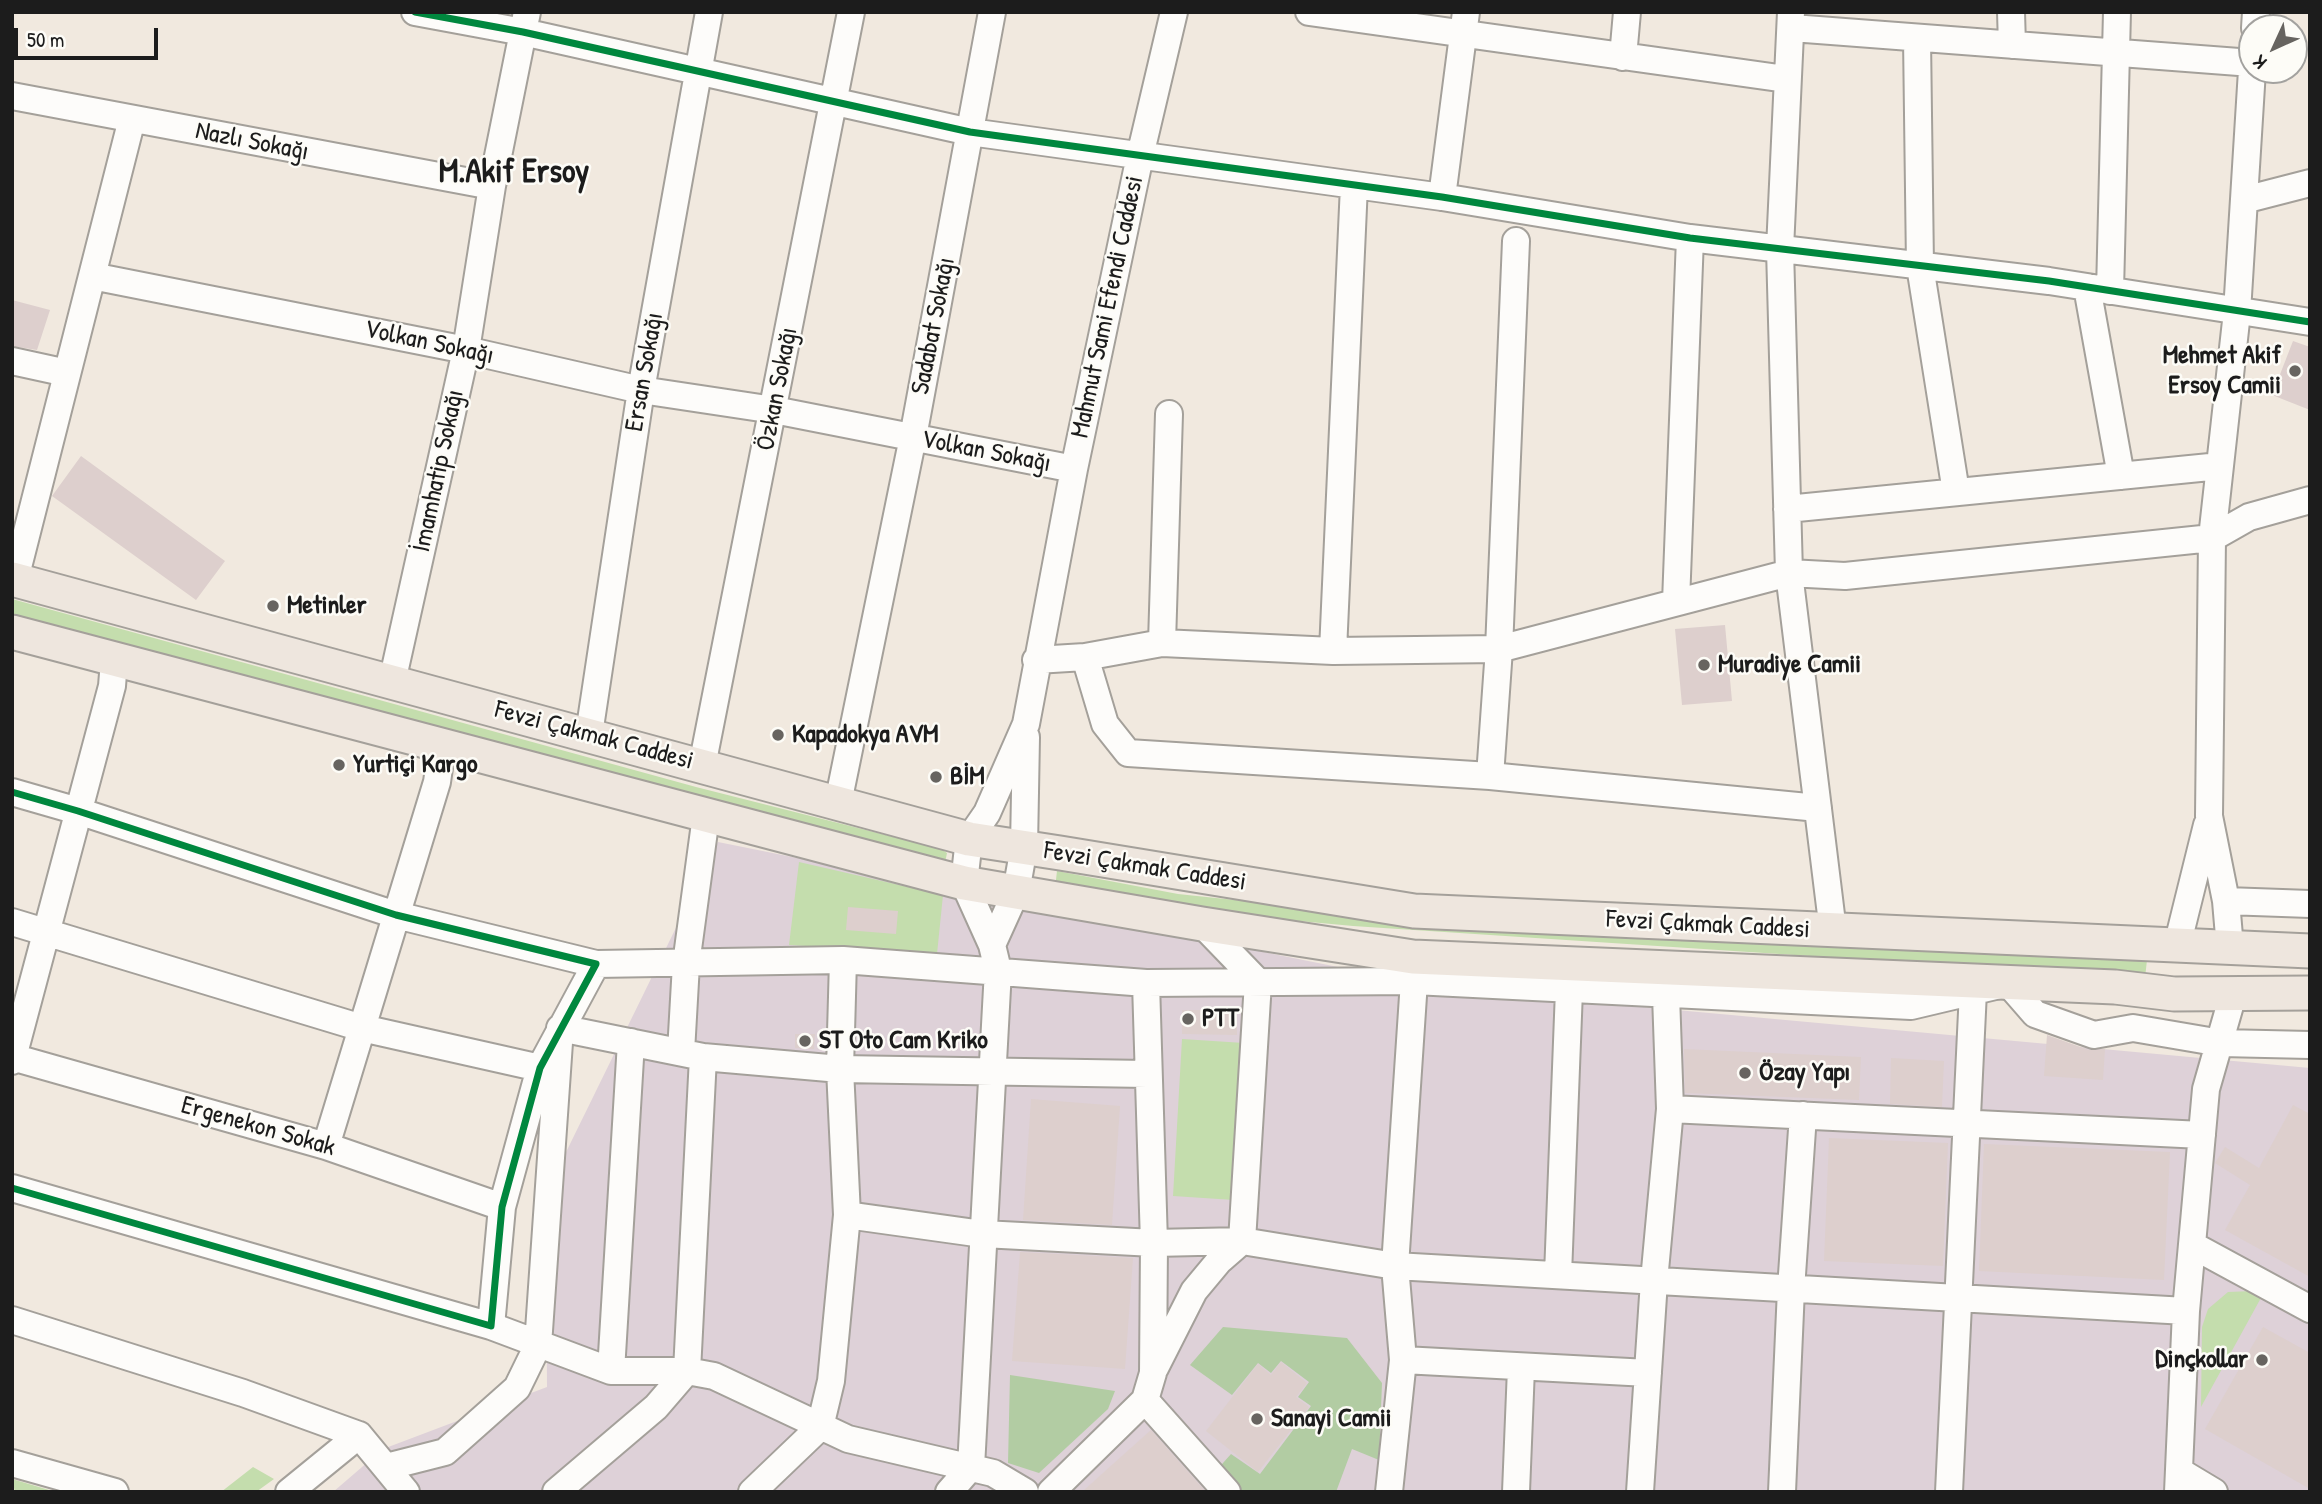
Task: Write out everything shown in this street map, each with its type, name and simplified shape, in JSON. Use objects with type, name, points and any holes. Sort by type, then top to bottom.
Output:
[{"type":"main road","name":"Fevzi Çakmak Caddesi","points":[[13,579],[970,839],[1414,911],[1833,931],[2139,941],[2177,946],[2310,951]]},
{"type":"main road","name":"Fevzi Çakmak Caddesi","points":[[12,632],[964,883],[1202,924],[1413,957],[2008,983],[2174,994],[2310,993]]},
{"type":"main road","points":[[2174,994],[2172,970],[2177,946]]},
{"type":"main road","points":[[2230,948],[2236,968],[2233,995]]},
{"type":"street","points":[[415,12],[525,22],[701,70],[970,132],[1442,197],[1690,238],[2098,289],[2310,323]]},
{"type":"street","name":"Ersan Sokağı","points":[[589,734],[641,390],[701,70],[709,12]]},
{"type":"street","name":"Özkan Sokağı","points":[[702,766],[852,12]]},
{"type":"street","name":"Sadabat Sokağı","points":[[838,803],[913,437],[992,12]]},
{"type":"street","name":"Mahmut Sami Efendi Caddesi","points":[[970,839],[987,813],[1027,724],[1036,660],[1074,469],[1140,156],[1174,12]]},
{"type":"street","points":[[1309,12],[1464,23],[1623,57],[1786,79]]},
{"type":"street","points":[[1623,57],[1627,12]]},
{"type":"street","points":[[2011,12],[2012,45]]},
{"type":"street","points":[[2117,12],[2098,289],[2121,476]]},
{"type":"street","points":[[1833,931],[1789,573],[1780,249],[1786,79],[1792,20],[1917,38],[2238,62]]},
{"type":"street","name":"İmamhatip Sokağı","points":[[392,682],[466,350],[492,186],[525,22]]},
{"type":"street","points":[[1442,197],[1464,23]]},
{"type":"street","points":[[1917,38],[1920,266],[1956,492]]},
{"type":"street","points":[[2230,948],[2225,901],[2209,816],[2213,538],[2237,312],[2251,84]]},
{"type":"street","name":"Nazlı Sokağı","points":[[12,96],[492,186]]},
{"type":"street","points":[[13,579],[132,119]]},
{"type":"street","points":[[2244,200],[2310,183]]},
{"type":"street","points":[[1333,651],[1354,185]]},
{"type":"street","points":[[1676,602],[1690,238]]},
{"type":"street","points":[[1490,776],[1499,649],[1516,242]]},
{"type":"street","name":"Volkan Sokağı","points":[[92,275],[466,350],[641,390],[774,410],[1074,469]]},
{"type":"street","points":[[12,361],[67,373]]},
{"type":"street","points":[[1162,643],[1169,414]]},
{"type":"street","points":[[1787,509],[2220,466]]},
{"type":"street","points":[[1036,660],[1085,657],[1162,643],[1333,651],[1499,649],[1789,573],[1845,576],[2213,538],[2249,517],[2310,500]]},
{"type":"street","points":[[1085,657],[1105,724],[1128,753],[1490,776],[1818,808]]},
{"type":"street","points":[[13,1058],[112,686],[114,661]]},
{"type":"street","points":[[949,1492],[971,1467],[995,958],[1016,892],[1024,847],[1027,724]]},
{"type":"street","points":[[327,1146],[436,782],[442,747]]},
{"type":"street","points":[[12,792],[396,915],[596,964],[995,958],[1146,983],[1413,981],[1911,1006],[2008,983],[2035,1014],[2094,1035],[2133,1028],[2221,1043],[2310,1045]]},
{"type":"street","points":[[556,1492],[656,1407],[687,1371],[692,1055],[686,964],[706,816]]},
{"type":"street","points":[[2177,946],[2209,816]]},
{"type":"street","points":[[970,839],[964,883],[995,958]]},
{"type":"street","points":[[2225,901],[2310,904]]},
{"type":"street","points":[[12,922],[46,930],[362,1028],[540,1069]]},
{"type":"street","points":[[1051,1492],[1145,1400],[1153,1373],[1194,1291],[1219,1261],[1242,1241],[1258,982],[1202,924]]},
{"type":"street","points":[[752,1492],[820,1427],[831,1381],[848,1215],[839,1069],[843,960]]},
{"type":"street","points":[[491,1326],[502,1207],[540,1069],[596,964]]},
{"type":"street","points":[[1389,1492],[1403,1360],[1395,1266],[1413,981]]},
{"type":"street","points":[[1146,983],[1154,1243],[1153,1373]]},
{"type":"street","points":[[1558,1275],[1569,990]]},
{"type":"street","points":[[1949,1492],[1973,991]]},
{"type":"street","points":[[2174,994],[2194,1038],[2206,1089]]},
{"type":"street","points":[[1640,1492],[1654,1281],[1670,1109],[1666,995]]},
{"type":"street","points":[[2214,1492],[2178,1481],[2186,1311],[2206,1089],[2233,995]]},
{"type":"street","points":[[560,1028],[692,1055],[839,1069],[1147,1074]]},
{"type":"street","points":[[386,1467],[446,1452],[517,1388],[538,1345],[560,1028]]},
{"type":"street","points":[[611,1371],[631,1042]]},
{"type":"street","name":"Ergenekon Sokak","points":[[13,1058],[327,1146],[502,1207]]},
{"type":"street","points":[[1670,1109],[2202,1135]]},
{"type":"street","points":[[1782,1492],[1791,1289],[1803,1115]]},
{"type":"street","points":[[12,1188],[491,1326],[611,1371],[687,1371],[714,1377],[848,1439],[993,1473],[1025,1492]]},
{"type":"street","points":[[848,1215],[983,1234],[1154,1243],[1242,1241],[1395,1266],[2186,1311]]},
{"type":"street","points":[[2192,1245],[2310,1309]]},
{"type":"street","points":[[12,1320],[243,1393],[359,1435],[407,1492]]},
{"type":"street","points":[[1403,1360],[1648,1373]]},
{"type":"street","points":[[1516,1492],[1521,1368]]},
{"type":"street","points":[[1145,1400],[1227,1492]]},
{"type":"street","points":[[289,1492],[359,1435]]},
{"type":"street","points":[[12,1463],[115,1492]]},
{"type":"shaded area","points":[[718,842],[1447,989],[2310,1068],[2310,1492],[333,1492],[383,1449],[547,1387],[546,1193]]},
{"type":"green space","points":[[12,599],[696,787],[941,849],[947,853],[945,863],[406,724],[12,615]]},
{"type":"green space","points":[[799,862],[943,895],[937,954],[789,945]]},
{"type":"green space","points":[[1057,871],[1178,894],[1273,904],[2148,951],[2145,978],[1353,926],[1267,918],[1055,888]]},
{"type":"green space","points":[[1182,1039],[1244,1043],[1234,1200],[1173,1196]]},
{"type":"green space","points":[[2253,1291],[2262,1296],[2201,1407],[2202,1327],[2208,1309],[2228,1292]]},
{"type":"green space","points":[[1223,1327],[1347,1338],[1382,1383],[1379,1460],[1352,1449],[1336,1492],[1233,1492],[1215,1472],[1231,1454],[1260,1474],[1311,1406],[1298,1397],[1309,1382],[1281,1361],[1271,1373],[1258,1363],[1232,1395],[1190,1365]]},
{"type":"green space","points":[[1010,1375],[1115,1391],[1108,1409],[1039,1473],[1008,1463]]},
{"type":"green space","points":[[253,1467],[274,1479],[256,1492],[221,1492]]},
{"type":"green space","points":[[12,1479],[56,1492],[15,1492]]},
{"type":"building","points":[[12,300],[50,310],[37,350],[12,346]]},
{"type":"building","name":"Mehmet Akif Ersoy Camii","points":[[2293,341],[2310,347],[2310,410],[2272,395]]},
{"type":"building","points":[[81,456],[225,561],[196,600],[52,496]]},
{"type":"building","name":"Muradiye Camii","points":[[1725,625],[1732,701],[1682,705],[1675,629]]},
{"type":"building","points":[[848,907],[898,911],[896,934],[846,930]]},
{"type":"building","points":[[1182,1010],[1237,1010],[1237,1035],[1182,1034]]},
{"type":"building","name":"ST Oto Cam Kriko","points":[[795,1034],[815,1034],[814,1049],[795,1048]]},
{"type":"building","points":[[2047,1035],[2089,1050],[2105,1049],[2103,1080],[2044,1076]]},
{"type":"building","points":[[1684,1049],[1861,1057],[1859,1100],[1685,1093]]},
{"type":"building","points":[[1891,1058],[1944,1061],[1942,1107],[1890,1104]]},
{"type":"building","points":[[1031,1099],[1120,1106],[1112,1225],[1023,1220]]},
{"type":"building","points":[[2293,1105],[2310,1114],[2310,1277],[2225,1230],[2250,1185],[2215,1163],[2225,1147],[2259,1168]]},
{"type":"building","points":[[1829,1138],[1948,1143],[1943,1266],[1824,1261]]},
{"type":"building","points":[[1984,1144],[2170,1152],[2164,1280],[1979,1271]]},
{"type":"building","points":[[1020,1252],[1133,1258],[1125,1369],[1012,1361]]},
{"type":"building","points":[[2263,1327],[2310,1353],[2310,1489],[2205,1429]]},
{"type":"building","name":"Sanayi Camii","points":[[1281,1362],[1307,1383],[1296,1397],[1309,1407],[1258,1472],[1206,1431],[1258,1364],[1271,1375]]},
{"type":"building","points":[[1151,1430],[1206,1492],[1082,1492],[1113,1464]]},
{"type":"cycle path","points":[[415,12],[523,32],[970,132],[1442,197],[1690,238],[2049,281],[2310,322]]},
{"type":"cycle path","points":[[12,792],[396,915],[596,964],[540,1068],[502,1207],[491,1326],[12,1188]]},
{"type":"place","name":"Mehmet Akif Ersoy Camii","points":[[2295,371]]},
{"type":"place","name":"Metinler","points":[[273,606]]},
{"type":"place","name":"Muradiye Camii","points":[[1704,665]]},
{"type":"place","name":"Kapadokya AVM","points":[[778,735]]},
{"type":"place","name":"Yurtiçi Kargo","points":[[339,765]]},
{"type":"place","name":"BİM","points":[[936,777]]},
{"type":"place","name":"PTT","points":[[1188,1019]]},
{"type":"place","name":"ST Oto Cam Kriko","points":[[805,1041]]},
{"type":"place","name":"Özay Yapı","points":[[1745,1073]]},
{"type":"place","name":"Dinçkollar","points":[[2262,1360]]},
{"type":"place","name":"Sanayi Camii","points":[[1257,1419]]},
{"type":"district","name":"M.Akif Ersoy","points":[[514,173]]}]
